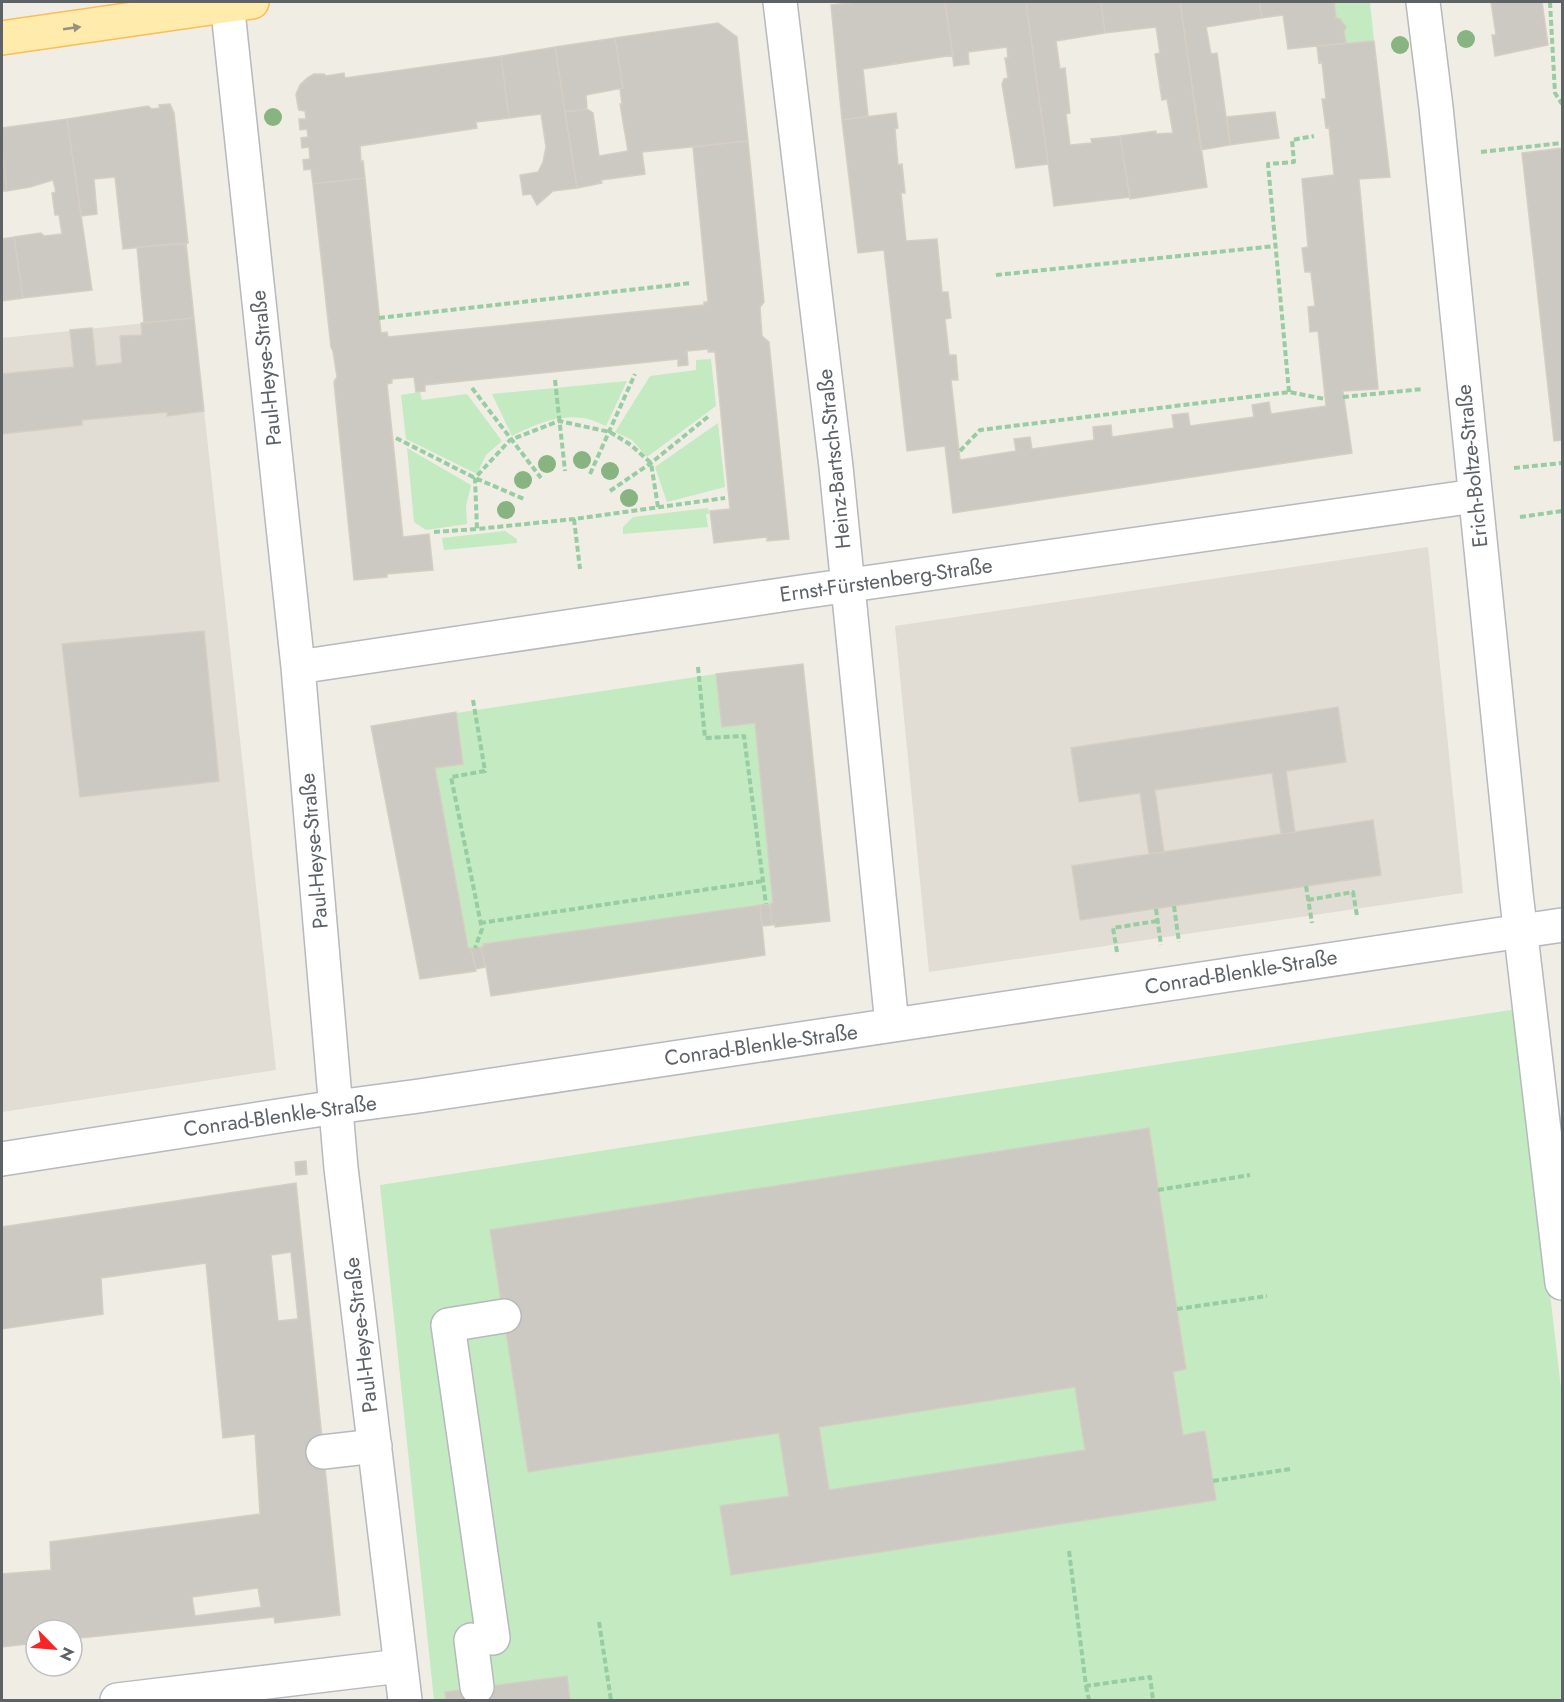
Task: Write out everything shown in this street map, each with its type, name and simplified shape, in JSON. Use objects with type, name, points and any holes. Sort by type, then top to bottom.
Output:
[{"type":"main road","points":[[2,38],[236,3]]},
{"type":"street","name":"Heinz-Bartsch-Straße","points":[[780,2],[836,467],[892,1026]]},
{"type":"street","name":"Erich-Boltze-Straße","points":[[1423,2],[1436,107],[1520,930]]},
{"type":"street","name":"Paul-Heyse-Straße","points":[[236,3],[235,85],[298,667],[341,1168],[405,1701]]},
{"type":"street","name":"Ernst-Fürstenberg-Straße","points":[[298,667],[1475,496]]},
{"type":"street","name":"Conrad-Blenkle-Straße","points":[[2,1159],[336,1107],[1563,925]]},
{"type":"street","points":[[1520,930],[1563,1282]]},
{"type":"street","points":[[477,1687],[482,1639],[448,1325],[504,1316]]},
{"type":"street","points":[[323,1452],[375,1446]]},
{"type":"street","points":[[117,1701],[400,1666]]},
{"type":"path","points":[[1550,2],[1555,93],[1563,104]]},
{"type":"path","points":[[1289,392],[1268,164],[1294,162],[1292,140],[1314,136]]},
{"type":"path","points":[[1481,152],[1563,143]]},
{"type":"path","points":[[996,274],[1275,246]]},
{"type":"path","points":[[379,318],[691,283]]},
{"type":"path","points":[[590,474],[635,374]]},
{"type":"path","points":[[555,380],[565,471]]},
{"type":"path","points":[[472,388],[541,478]]},
{"type":"path","points":[[1343,397],[1423,389]]},
{"type":"path","points":[[960,451],[980,430],[1289,392],[1324,399]]},
{"type":"path","points":[[610,491],[651,463],[710,416]]},
{"type":"path","points":[[477,529],[475,478],[510,440],[558,421],[610,432],[631,445],[651,463],[658,507]]},
{"type":"path","points":[[396,438],[475,478],[524,499]]},
{"type":"path","points":[[1514,468],[1563,463]]},
{"type":"path","points":[[434,532],[574,519],[725,498]]},
{"type":"path","points":[[1520,517],[1563,511]]},
{"type":"path","points":[[574,519],[580,569]]},
{"type":"path","points":[[698,667],[705,738],[744,736],[766,904]]},
{"type":"path","points":[[473,700],[485,771],[451,777],[482,929],[475,948]]},
{"type":"path","points":[[480,923],[763,881]]},
{"type":"path","points":[[1306,886],[1312,923]]},
{"type":"path","points":[[1308,900],[1353,892],[1357,916]]},
{"type":"path","points":[[1174,906],[1179,942]]},
{"type":"path","points":[[1156,909],[1161,945]]},
{"type":"path","points":[[1117,952],[1113,927],[1157,921]]},
{"type":"path","points":[[1158,1190],[1250,1175]]},
{"type":"path","points":[[1177,1309],[1267,1296]]},
{"type":"path","points":[[1213,1481],[1290,1469]]},
{"type":"path","points":[[1069,1551],[1089,1701]]},
{"type":"path","points":[[598,1622],[611,1701]]},
{"type":"path","points":[[1086,1686],[1150,1677],[1153,1701]]},
{"type":"shaded area","points":[[194,318],[276,1070],[2,1112],[2,338]]},
{"type":"shaded area","points":[[1428,547],[1463,893],[929,972],[895,626]]},
{"type":"green space","points":[[1370,2],[1374,41],[1346,43],[1340,19],[1336,18],[1334,3]]},
{"type":"green space","points":[[711,359],[716,406],[647,457],[632,440],[615,432],[650,376],[696,370],[696,360]]},
{"type":"green space","points":[[627,381],[606,426],[586,419],[564,418],[537,424],[512,436],[492,394]]},
{"type":"green space","points":[[420,392],[422,400],[467,394],[502,441],[486,455],[477,474],[406,439],[401,395]]},
{"type":"green space","points":[[718,423],[725,487],[667,502],[655,467]]},
{"type":"green space","points":[[407,448],[471,485],[466,506],[467,524],[426,530],[414,522]]},
{"type":"green space","points":[[708,508],[709,514],[706,514],[708,527],[623,534],[623,527],[633,517]]},
{"type":"green space","points":[[505,531],[517,539],[517,543],[444,550],[442,538]]},
{"type":"green space","points":[[716,674],[722,727],[755,723],[773,903],[468,948],[435,768],[463,764],[456,713]]},
{"type":"green space","points":[[1517,1009],[1562,1397],[1562,1700],[434,1700],[380,1185]]},
{"type":"building","points":[[850,2],[945,2],[953,55],[863,69],[868,116],[842,120],[831,5]]},
{"type":"building","points":[[945,2],[1026,2],[1048,164],[1016,168],[1002,84],[1004,79],[1008,78],[1005,58],[1008,58],[1007,47],[968,52],[969,64],[954,66]]},
{"type":"building","points":[[1026,2],[1101,2],[1105,33],[1056,41],[1060,69],[1065,68],[1070,113],[1066,114],[1070,145],[1092,143],[1091,139],[1120,136],[1130,197],[1054,206]]},
{"type":"building","points":[[1101,2],[1180,2],[1207,187],[1130,199],[1120,136],[1156,131],[1156,134],[1173,133],[1167,99],[1162,100],[1155,54],[1160,53],[1156,27],[1105,33]]},
{"type":"building","points":[[1180,2],[1259,2],[1262,18],[1206,27],[1211,54],[1217,53],[1230,145],[1201,150]]},
{"type":"building","points":[[1259,2],[1334,2],[1336,18],[1340,19],[1346,27],[1344,32],[1346,43],[1288,49],[1283,15],[1262,18]]},
{"type":"building","points":[[1491,2],[1542,2],[1548,45],[1495,56],[1492,35],[1496,35]]},
{"type":"building","points":[[718,23],[737,37],[748,141],[642,152],[645,174],[601,180],[602,183],[577,188],[565,112],[587,109],[593,113],[599,156],[628,151],[620,104],[622,104],[620,89],[623,88],[615,38]]},
{"type":"building","points":[[615,38],[623,88],[586,95],[587,109],[565,112],[555,47]]},
{"type":"building","points":[[1374,41],[1390,177],[1359,179],[1378,389],[1343,391],[1352,453],[953,513],[945,446],[907,451],[884,250],[858,253],[842,120],[896,113],[898,165],[902,164],[905,193],[901,193],[906,241],[937,239],[942,292],[948,292],[951,318],[945,319],[949,355],[956,355],[958,380],[951,380],[960,460],[1016,451],[1014,439],[1030,437],[1032,449],[1094,440],[1093,427],[1111,425],[1112,437],[1174,428],[1172,415],[1188,413],[1190,426],[1254,417],[1252,405],[1269,402],[1271,414],[1326,406],[1318,331],[1310,332],[1308,307],[1315,306],[1311,272],[1305,272],[1302,248],[1308,247],[1302,179],[1334,175],[1329,127],[1326,128],[1322,99],[1326,99],[1322,62],[1319,63],[1317,46]]},
{"type":"building","points":[[555,47],[577,188],[553,191],[537,205],[531,194],[523,195],[520,175],[538,172],[543,162],[546,147],[541,114],[509,118],[501,56]]},
{"type":"building","points":[[501,56],[509,118],[476,122],[477,128],[360,146],[365,178],[313,184],[311,169],[304,170],[303,160],[310,159],[309,147],[302,148],[301,138],[308,137],[307,129],[300,130],[299,119],[306,119],[305,111],[299,110],[296,94],[300,85],[307,78],[314,74],[326,76],[344,73],[345,78]]},
{"type":"building","points":[[170,104],[174,113],[188,243],[123,249],[115,177],[94,179],[97,214],[81,216],[67,119],[148,106],[152,109],[160,108],[159,105]]},
{"type":"building","points":[[1275,112],[1279,138],[1230,145],[1227,117]]},
{"type":"building","points":[[67,119],[92,290],[23,298],[14,237],[41,233],[44,236],[62,234],[59,215],[55,215],[52,193],[56,192],[53,180],[7,191],[2,128]]},
{"type":"building","points":[[748,141],[764,302],[760,307],[762,336],[769,342],[789,539],[767,541],[767,537],[714,543],[710,511],[730,509],[715,352],[708,352],[708,349],[687,351],[688,365],[678,366],[678,359],[425,385],[425,391],[416,392],[414,377],[392,379],[392,383],[387,384],[403,537],[429,534],[433,570],[387,574],[387,577],[354,580],[334,382],[337,377],[331,347],[313,184],[365,178],[381,333],[387,332],[388,337],[704,305],[704,302],[708,302],[693,147]]},
{"type":"building","points":[[1562,148],[1562,440],[1554,441],[1522,153]]},
{"type":"building","points":[[2,149],[7,191],[2,191]]},
{"type":"building","points":[[14,237],[23,298],[2,301],[2,239]]},
{"type":"building","points":[[186,243],[194,318],[144,323],[137,247]]},
{"type":"building","points":[[194,318],[204,411],[167,416],[167,412],[82,420],[82,425],[2,434],[2,374],[74,367],[70,330],[92,328],[96,366],[122,363],[120,336],[142,335],[141,323]]},
{"type":"building","points":[[204,631],[219,781],[80,797],[62,644]]},
{"type":"building","points":[[803,664],[830,921],[775,927],[775,924],[772,925],[770,904],[773,903],[755,723],[722,727],[716,674]]},
{"type":"building","points":[[1338,707],[1346,762],[1286,771],[1295,832],[1281,834],[1272,773],[1155,790],[1164,852],[1149,854],[1140,793],[1079,802],[1071,748]]},
{"type":"building","points":[[456,712],[463,764],[435,768],[468,948],[471,948],[476,971],[420,979],[371,726]]},
{"type":"building","points":[[1373,820],[1381,875],[1080,920],[1072,866]]},
{"type":"building","points":[[770,904],[772,925],[762,926],[760,905]]},
{"type":"building","points":[[760,905],[765,955],[491,996],[481,947],[484,946],[483,944]]},
{"type":"building","points":[[481,947],[485,967],[476,969],[471,948]]},
{"type":"building","points":[[1149,1128],[1186,1369],[1173,1372],[1183,1435],[1205,1431],[1216,1500],[731,1575],[720,1506],[789,1496],[779,1433],[528,1472],[490,1230]],"holes":[[[1075,1387],[1085,1450],[829,1490],[819,1427]]]},
{"type":"building","points":[[306,1161],[307,1174],[296,1175],[295,1162]]},
{"type":"building","points":[[296,1183],[340,1615],[275,1623],[274,1617],[84,1638],[84,1618],[24,1618],[24,1644],[2,1647],[2,1574],[51,1570],[50,1542],[260,1514],[255,1434],[223,1438],[206,1263],[101,1278],[103,1314],[2,1329],[2,1227]],"holes":[[[291,1252],[298,1319],[278,1321],[271,1255]],[[258,1588],[261,1607],[195,1616],[192,1597]]]},
{"type":"building","points":[[567,1676],[570,1700],[446,1700],[445,1692]]}]
